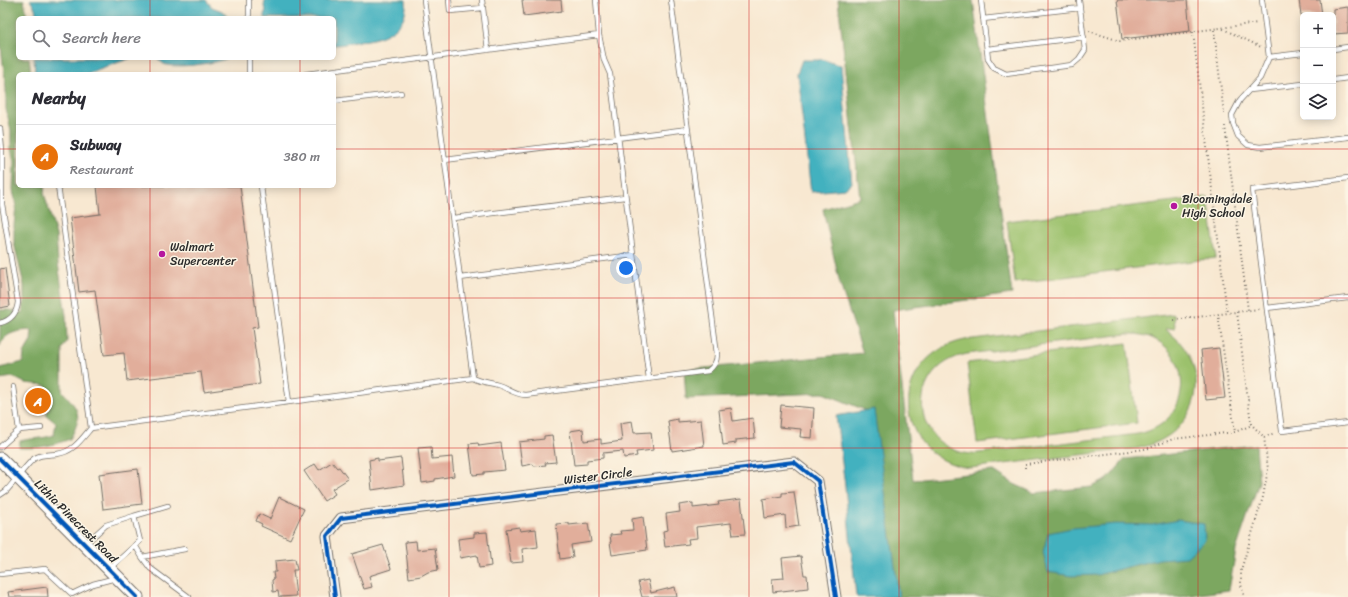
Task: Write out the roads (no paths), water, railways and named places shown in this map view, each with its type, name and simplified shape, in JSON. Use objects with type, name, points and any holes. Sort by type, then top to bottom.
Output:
[{"type":"main road","name":"Lithia Pinecrest Road","points":[[0,459],[137,597]]},
{"type":"street","name":"Wister Circle","points":[[335,597],[327,536],[341,518],[794,462],[818,481],[836,597]]},
{"type":"lane","points":[[248,0],[249,16]]},
{"type":"lane","points":[[424,0],[473,378]]},
{"type":"lane","points":[[449,0],[450,11],[483,8]]},
{"type":"lane","points":[[482,0],[488,50]]},
{"type":"lane","points":[[596,0],[599,35],[604,60],[610,74],[650,379]]},
{"type":"lane","points":[[0,495],[6,491],[34,458],[69,451],[78,444],[91,428],[473,378],[483,383],[496,384],[516,395],[525,395],[708,371],[713,367],[717,360],[671,0]]},
{"type":"lane","points":[[981,0],[988,58],[994,68],[1006,74],[1072,64],[1079,59],[1085,50],[1079,0]]},
{"type":"lane","points":[[1262,0],[1269,57],[1260,78],[1240,100],[1232,115],[1233,123],[1238,136],[1248,145],[1260,147],[1348,137]]},
{"type":"lane","points":[[983,19],[1080,8]]},
{"type":"lane","points":[[322,72],[599,35]]},
{"type":"lane","points":[[987,49],[1084,37]]},
{"type":"lane","points":[[1336,49],[1348,47]]},
{"type":"lane","points":[[1269,57],[1300,53]]},
{"type":"lane","points":[[249,60],[249,72]]},
{"type":"lane","points":[[1336,80],[1348,78]]},
{"type":"lane","points":[[1250,90],[1300,84]]},
{"type":"lane","points":[[336,101],[401,92]]},
{"type":"lane","points":[[0,128],[2,150],[2,204],[18,302],[17,310],[12,317],[5,322],[0,323]]},
{"type":"lane","points":[[445,160],[688,129]]},
{"type":"lane","points":[[1348,178],[1252,190],[1282,431],[1348,422]]},
{"type":"lane","points":[[58,188],[91,428]]},
{"type":"lane","points":[[261,188],[289,402]]},
{"type":"lane","points":[[453,218],[625,197]]},
{"type":"lane","points":[[460,278],[633,255]]},
{"type":"lane","points":[[1266,308],[1348,298]]},
{"type":"lane","points":[[13,387],[19,430]]},
{"type":"lane","points":[[0,447],[19,430],[41,428]]},
{"type":"lane","points":[[85,544],[106,524],[168,506]]},
{"type":"lane","points":[[0,574],[45,569],[72,594],[113,573],[135,545],[140,541],[134,516]]},
{"type":"lane","points":[[135,545],[150,568],[189,597]]},
{"type":"lane","points":[[142,557],[185,549]]},
{"type":"water","points":[[30,0],[206,0],[212,7],[222,11],[228,16],[37,16],[35,8]]},
{"type":"water","points":[[265,0],[406,0],[406,9],[401,23],[384,36],[336,45],[336,16],[264,16],[266,10],[264,7]]},
{"type":"water","points":[[822,59],[841,66],[852,183],[845,189],[811,192],[797,73],[802,60]]},
{"type":"water","points":[[34,60],[125,60],[92,72],[35,72]]},
{"type":"water","points":[[159,60],[223,60],[186,66],[164,64]]},
{"type":"water","points":[[874,409],[899,597],[856,596],[845,486],[836,416]]},
{"type":"water","points":[[1178,520],[1204,524],[1205,540],[1187,557],[1160,559],[1097,575],[1071,576],[1048,572],[1043,552],[1048,533],[1072,528],[1116,524],[1152,525]]},
{"type":"place","name":"Bloomingdale High School","points":[[1174,206]]},
{"type":"place","name":"Walmart Supercenter","points":[[162,254]]},
{"type":"place","name":"Subway","points":[[38,401]]}]
